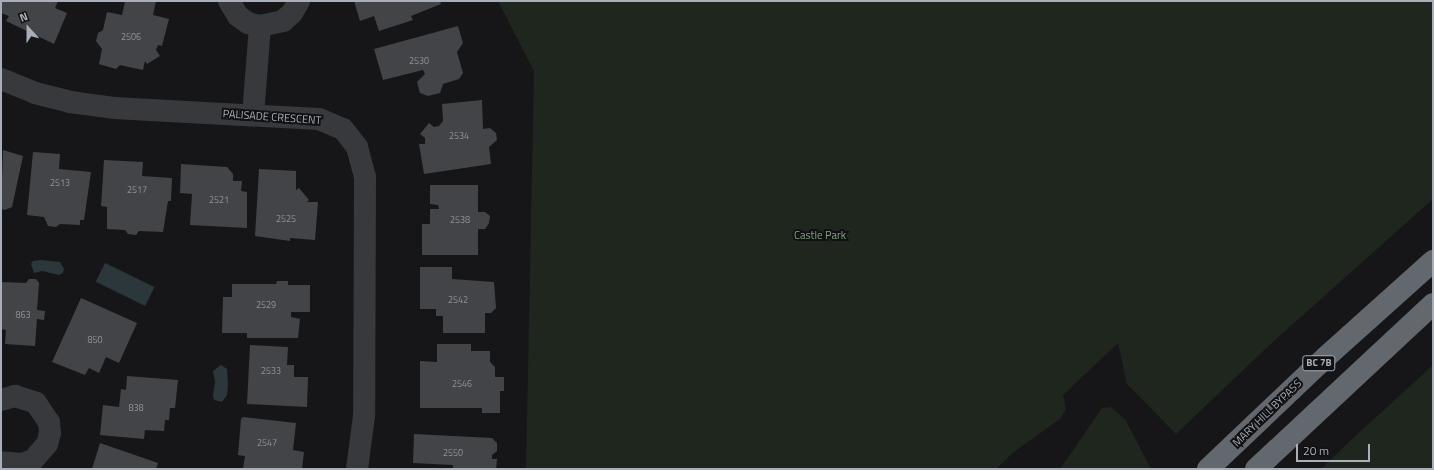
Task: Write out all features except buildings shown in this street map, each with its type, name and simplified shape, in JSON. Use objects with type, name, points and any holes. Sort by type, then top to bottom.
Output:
[{"type":"highway","name":"MARY HILL BYPASS","points":[[1208,469],[1326,357],[1433,261]]},
{"type":"highway","name":"BC 7B","points":[[1256,469],[1433,304]]},
{"type":"street","points":[[229,1],[238,16],[248,23],[260,26],[283,21],[292,13],[299,1]]},
{"type":"street","points":[[253,115],[260,26]]},
{"type":"street","name":"PALISADE CRESCENT","points":[[1,79],[35,93],[70,102],[114,108],[320,119],[334,123],[350,137],[362,160],[365,177],[364,416],[357,469]]},
{"type":"street","points":[[1,400],[15,396],[36,403],[44,411],[50,433],[47,444],[33,460],[22,464],[1,462]]},
{"type":"green space","name":"Castle Park","points":[[498,1],[1433,1],[1433,199],[1275,340],[1176,434],[1127,384],[1118,343],[1063,395],[1066,409],[1060,419],[1014,452],[996,469],[526,469],[534,71]]},
{"type":"green space","points":[[1433,365],[1433,469],[1321,469],[1351,440]]},
{"type":"green space","points":[[1111,407],[1125,419],[1151,469],[1060,469],[1102,408]]},
{"type":"shaded area","points":[[40,260],[60,262],[64,269],[63,273],[59,275],[42,271],[34,273],[31,264],[33,261]]},
{"type":"shaded area","points":[[105,263],[154,287],[145,306],[96,282]]},
{"type":"shaded area","points":[[221,365],[227,369],[228,384],[227,395],[222,402],[214,400],[213,395],[215,382],[213,371]]}]
